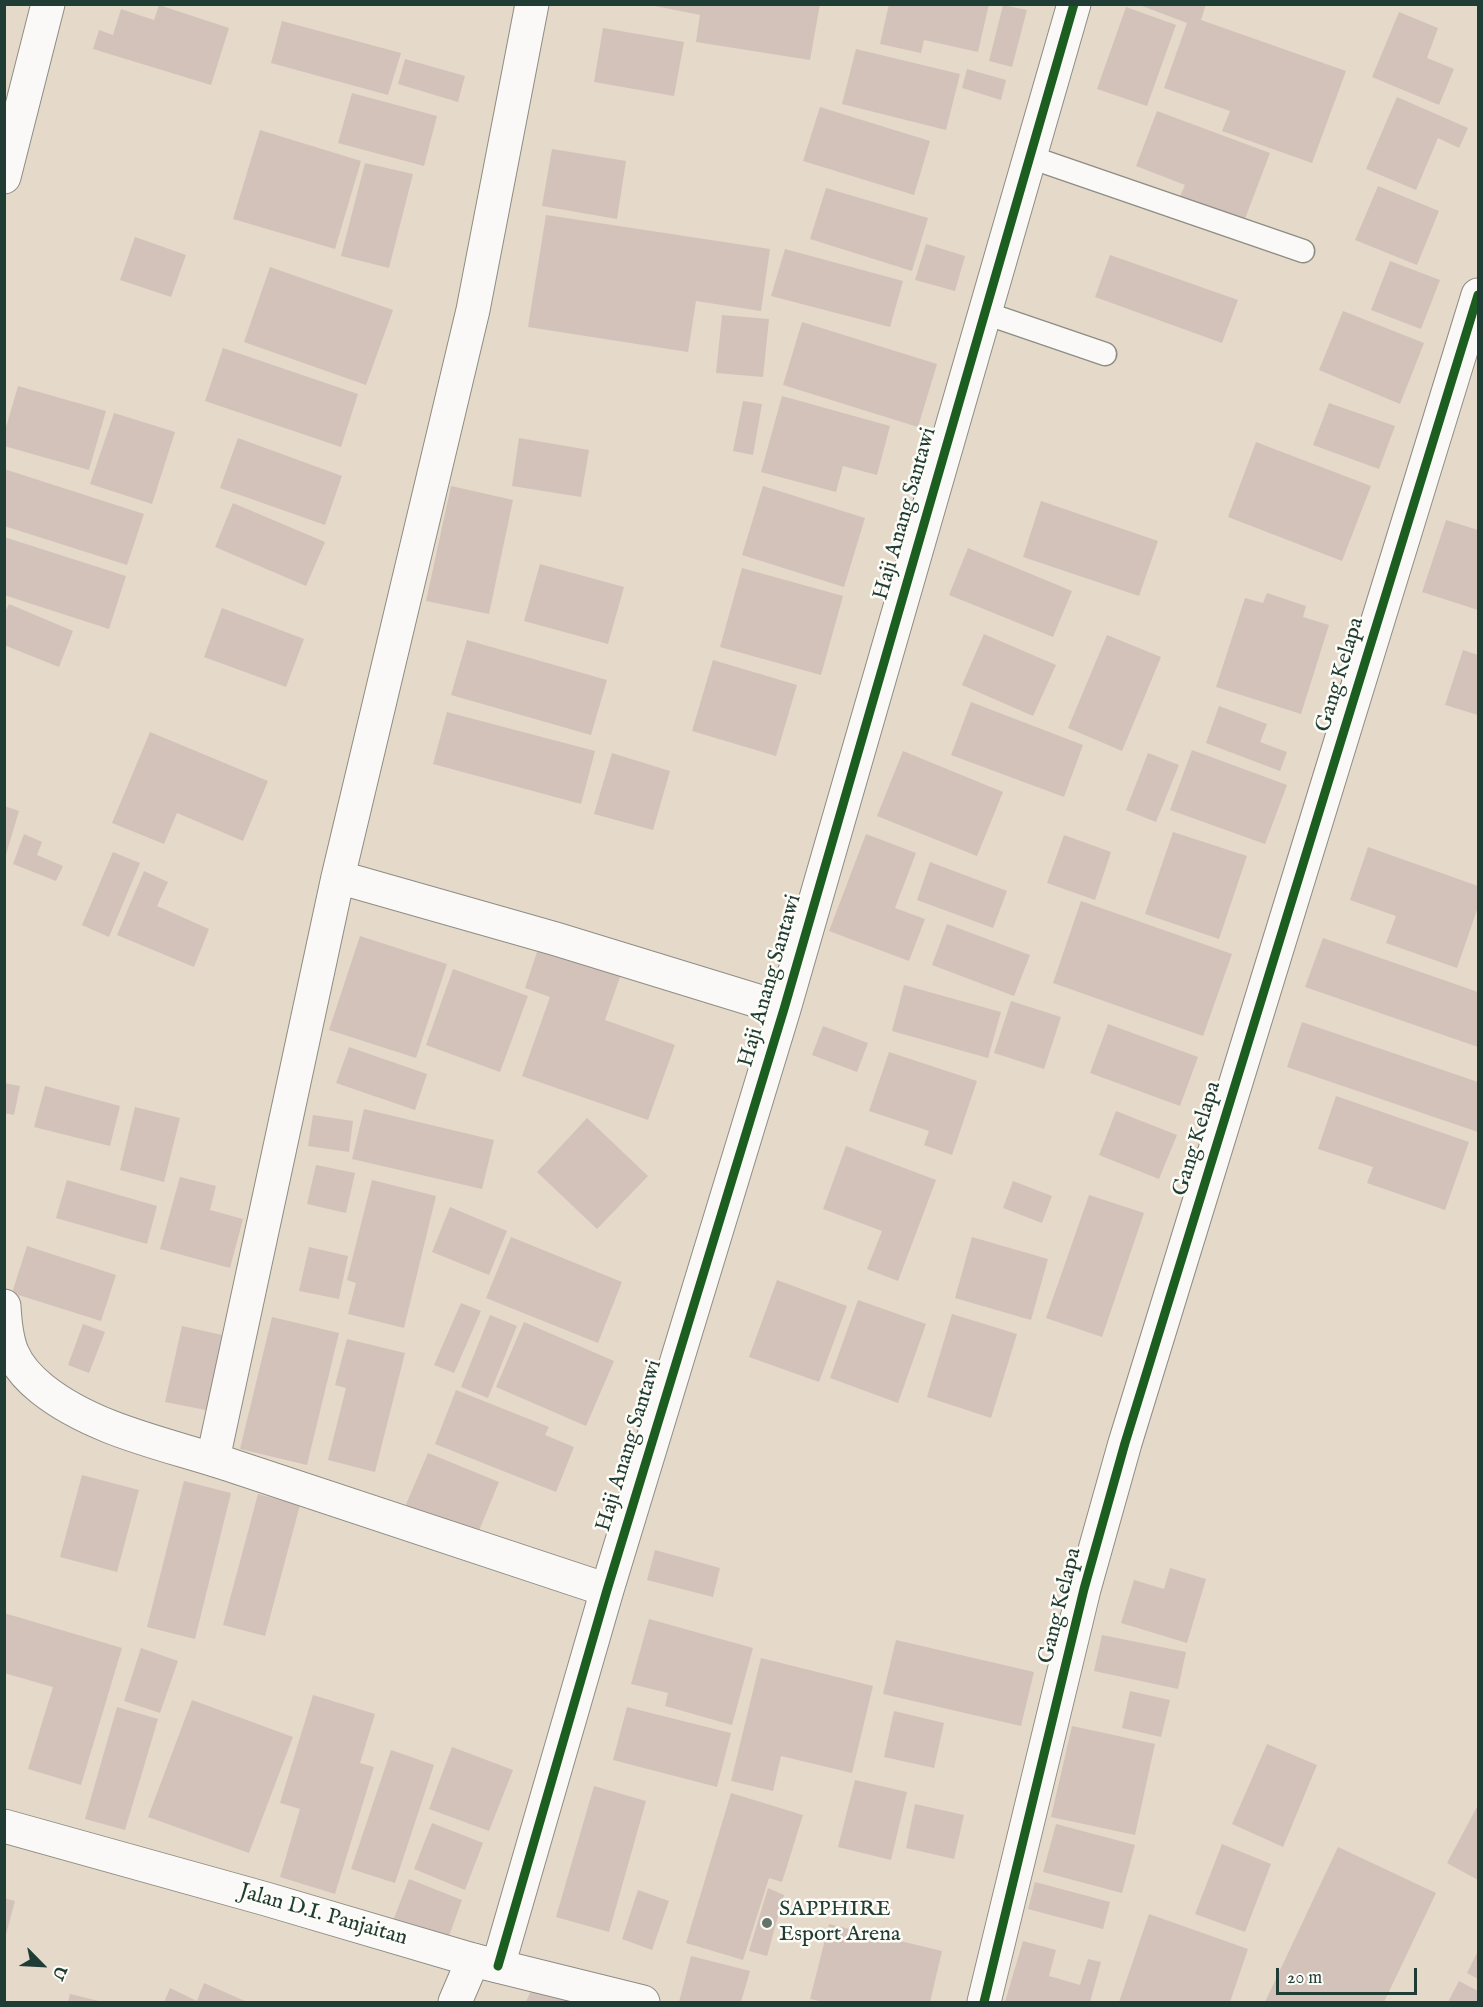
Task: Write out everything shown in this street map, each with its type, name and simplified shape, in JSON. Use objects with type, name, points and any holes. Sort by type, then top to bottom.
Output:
[{"type":"street","points":[[4,177],[48,4]]},
{"type":"street","points":[[213,1459],[338,877],[472,310],[532,4]]},
{"type":"street","name":"Haji Anang Santawi","points":[[455,2002],[486,1963],[607,1590],[784,1009],[1074,4]]},
{"type":"street","name":"Gang Kelapa","points":[[984,2002],[1084,1589],[1125,1443],[1479,295]]},
{"type":"street","points":[[338,877],[556,939],[784,1009]]},
{"type":"street","points":[[4,1306],[9,1347],[18,1364],[42,1389],[70,1407],[125,1432],[607,1590]]},
{"type":"street","name":"Jalan D.I. Panjaitan","points":[[4,1826],[486,1963],[643,2002]]},
{"type":"lane","points":[[1030,157],[1304,251]]},
{"type":"lane","points":[[985,313],[1105,354]]},
{"type":"building","points":[[645,4],[820,4],[810,60],[696,42],[700,15]]},
{"type":"building","points":[[889,4],[989,4],[978,52],[924,40],[921,53],[880,44]]},
{"type":"building","points":[[1137,4],[1206,4],[1201,20],[1346,71],[1312,163],[1222,131],[1230,111],[1164,88],[1187,23]]},
{"type":"building","points":[[159,5],[229,28],[211,85],[93,49],[99,30],[113,35],[121,9],[154,20]]},
{"type":"building","points":[[1003,5],[1027,10],[1012,67],[989,61]]},
{"type":"building","points":[[1126,7],[1176,25],[1147,106],[1097,89]]},
{"type":"building","points":[[1399,12],[1438,28],[1427,58],[1454,69],[1439,105],[1372,77]]},
{"type":"building","points":[[282,21],[401,53],[388,95],[271,63]]},
{"type":"building","points":[[603,28],[684,42],[674,96],[594,82]]},
{"type":"building","points":[[856,49],[960,74],[946,130],[842,104]]},
{"type":"building","points":[[405,59],[465,76],[458,102],[398,84]]},
{"type":"building","points":[[967,69],[1006,80],[1001,100],[962,88]]},
{"type":"building","points":[[352,93],[437,116],[424,166],[338,143]]},
{"type":"building","points":[[1397,97],[1468,128],[1459,148],[1438,138],[1416,190],[1366,169]]},
{"type":"building","points":[[820,107],[930,141],[914,195],[803,161]]},
{"type":"building","points":[[1157,111],[1270,153],[1243,224],[1178,201],[1185,185],[1136,166]]},
{"type":"building","points":[[260,130],[361,161],[335,249],[233,219]]},
{"type":"building","points":[[552,149],[626,161],[617,219],[542,206]]},
{"type":"building","points":[[365,163],[413,174],[389,268],[341,256]]},
{"type":"building","points":[[1378,186],[1439,211],[1417,265],[1355,240]]},
{"type":"building","points":[[826,188],[928,218],[912,271],[810,239]]},
{"type":"building","points":[[546,215],[770,249],[761,311],[696,301],[688,352],[528,327]]},
{"type":"building","points":[[135,237],[186,255],[171,297],[120,280]]},
{"type":"building","points":[[926,244],[965,256],[955,291],[915,280]]},
{"type":"building","points":[[785,249],[903,281],[890,327],[771,296]]},
{"type":"building","points":[[1110,255],[1238,300],[1222,343],[1095,297]]},
{"type":"building","points":[[1390,261],[1440,280],[1421,329],[1371,310]]},
{"type":"building","points":[[270,267],[393,310],[366,385],[244,342]]},
{"type":"building","points":[[1343,311],[1424,343],[1400,404],[1319,370]]},
{"type":"building","points":[[722,315],[769,319],[763,377],[716,373]]},
{"type":"building","points":[[802,322],[937,364],[918,427],[783,385]]},
{"type":"building","points":[[223,348],[358,394],[341,447],[205,401]]},
{"type":"building","points":[[18,386],[106,411],[89,470],[4,446],[4,434]]},
{"type":"building","points":[[782,396],[890,426],[877,475],[843,466],[836,492],[761,472]]},
{"type":"building","points":[[743,401],[762,404],[753,455],[733,451]]},
{"type":"building","points":[[1329,403],[1395,426],[1379,469],[1313,445]]},
{"type":"building","points":[[114,413],[175,432],[152,504],[90,484]]},
{"type":"building","points":[[238,438],[342,476],[325,525],[220,488]]},
{"type":"building","points":[[519,438],[589,450],[581,497],[512,486]]},
{"type":"building","points":[[1256,442],[1371,486],[1342,561],[1228,517]]},
{"type":"building","points":[[4,469],[144,514],[127,565],[4,526]]},
{"type":"building","points":[[451,486],[513,500],[489,614],[426,601]]},
{"type":"building","points":[[763,486],[865,518],[844,587],[742,555]]},
{"type":"building","points":[[1041,501],[1158,541],[1139,596],[1023,557]]},
{"type":"building","points":[[233,503],[325,542],[306,586],[215,547]]},
{"type":"building","points":[[1446,520],[1478,530],[1478,610],[1422,592]]},
{"type":"building","points":[[4,537],[126,576],[109,629],[4,595]]},
{"type":"building","points":[[968,548],[1072,591],[1053,637],[949,595]]},
{"type":"building","points":[[540,564],[624,587],[608,644],[524,621]]},
{"type":"building","points":[[742,568],[843,596],[821,675],[720,647]]},
{"type":"building","points":[[1267,593],[1306,606],[1303,617],[1329,625],[1301,714],[1216,687],[1245,598],[1263,603]]},
{"type":"building","points":[[9,604],[73,631],[59,667],[4,645],[4,614]]},
{"type":"building","points":[[222,608],[304,639],[286,687],[204,657]]},
{"type":"building","points":[[984,634],[1056,665],[1033,716],[962,685]]},
{"type":"building","points":[[1107,635],[1161,657],[1122,751],[1068,728]]},
{"type":"building","points":[[467,640],[607,680],[591,735],[451,695]]},
{"type":"building","points":[[1463,650],[1478,655],[1478,715],[1445,705]]},
{"type":"building","points":[[713,660],[797,685],[776,756],[692,731]]},
{"type":"building","points":[[971,702],[1083,745],[1064,797],[951,755]]},
{"type":"building","points":[[1219,706],[1267,724],[1260,742],[1287,752],[1280,771],[1206,743]]},
{"type":"building","points":[[447,712],[595,751],[581,804],[433,764]]},
{"type":"building","points":[[150,732],[268,781],[243,841],[177,813],[164,844],[112,823]]},
{"type":"building","points":[[1192,750],[1287,785],[1265,844],[1170,810]]},
{"type":"building","points":[[903,751],[1003,792],[977,856],[877,816]]},
{"type":"building","points":[[612,753],[670,771],[653,830],[594,814]]},
{"type":"building","points":[[1148,753],[1179,765],[1156,822],[1126,810]]},
{"type":"building","points":[[4,806],[19,811],[5,858],[4,858]]},
{"type":"building","points":[[1173,832],[1247,856],[1219,939],[1145,914]]},
{"type":"building","points":[[24,834],[42,842],[37,855],[63,866],[56,881],[13,864]]},
{"type":"building","points":[[866,834],[916,853],[895,908],[925,919],[909,961],[829,931]]},
{"type":"building","points":[[1064,835],[1111,852],[1095,900],[1047,883]]},
{"type":"building","points":[[1368,847],[1478,886],[1478,907],[1457,968],[1386,943],[1396,916],[1350,900]]},
{"type":"building","points":[[113,852],[140,863],[109,937],[82,925]]},
{"type":"building","points":[[930,862],[1007,891],[993,928],[917,900]]},
{"type":"building","points":[[144,871],[168,882],[157,906],[209,929],[194,967],[117,935]]},
{"type":"building","points":[[1081,901],[1232,954],[1203,1036],[1053,983]]},
{"type":"building","points":[[947,924],[1030,955],[1014,996],[932,965]]},
{"type":"building","points":[[360,936],[447,964],[416,1058],[329,1030]]},
{"type":"building","points":[[1323,938],[1478,992],[1478,1047],[1305,987]]},
{"type":"building","points":[[539,946],[621,974],[605,1020],[675,1045],[648,1120],[522,1076],[550,997],[525,988]]},
{"type":"building","points":[[453,969],[528,996],[500,1072],[426,1045]]},
{"type":"building","points":[[904,985],[1001,1012],[988,1058],[892,1031]]},
{"type":"building","points":[[1011,1001],[1061,1017],[1044,1069],[994,1053]]},
{"type":"building","points":[[1302,1022],[1478,1082],[1478,1132],[1287,1067]]},
{"type":"building","points":[[1108,1024],[1198,1057],[1180,1106],[1090,1073]]},
{"type":"building","points":[[823,1026],[868,1043],[857,1072],[812,1055]]},
{"type":"building","points":[[349,1047],[427,1074],[415,1110],[336,1083]]},
{"type":"building","points":[[889,1052],[977,1081],[952,1155],[924,1145],[929,1131],[869,1111]]},
{"type":"building","points":[[4,1083],[20,1086],[14,1115],[4,1113]]},
{"type":"building","points":[[45,1086],[120,1106],[110,1146],[34,1127]]},
{"type":"building","points":[[1336,1096],[1469,1142],[1445,1210],[1367,1183],[1373,1167],[1318,1149]]},
{"type":"building","points":[[135,1107],[180,1118],[164,1182],[120,1170]]},
{"type":"building","points":[[364,1109],[494,1140],[482,1189],[352,1159]]},
{"type":"building","points":[[1116,1111],[1177,1135],[1159,1179],[1099,1155]]},
{"type":"building","points":[[313,1115],[353,1121],[349,1152],[308,1146]]},
{"type":"building","points":[[587,1118],[648,1176],[597,1229],[537,1172]]},
{"type":"building","points":[[846,1146],[936,1180],[898,1281],[867,1269],[882,1231],[823,1209]]},
{"type":"building","points":[[316,1165],[355,1173],[346,1213],[307,1204]]},
{"type":"building","points":[[180,1177],[216,1186],[210,1210],[243,1219],[230,1268],[160,1249]]},
{"type":"building","points":[[67,1180],[157,1206],[147,1244],[56,1218]]},
{"type":"building","points":[[372,1180],[436,1196],[404,1328],[348,1314],[356,1283],[347,1280]]},
{"type":"building","points":[[1013,1181],[1052,1196],[1042,1223],[1003,1208]]},
{"type":"building","points":[[1089,1195],[1144,1213],[1102,1337],[1046,1318]]},
{"type":"building","points":[[450,1207],[507,1231],[489,1275],[432,1252]]},
{"type":"building","points":[[511,1237],[622,1282],[598,1343],[486,1298]]},
{"type":"building","points":[[972,1237],[1048,1259],[1031,1320],[955,1298]]},
{"type":"building","points":[[27,1246],[116,1275],[101,1321],[12,1293]]},
{"type":"building","points":[[309,1247],[348,1256],[339,1299],[299,1291]]},
{"type":"building","points":[[777,1280],[847,1306],[819,1382],[749,1357]]},
{"type":"building","points":[[858,1300],[926,1324],[898,1403],[830,1378]]},
{"type":"building","points":[[461,1303],[481,1311],[454,1373],[434,1365]]},
{"type":"building","points":[[952,1314],[1017,1334],[991,1418],[927,1397]]},
{"type":"building","points":[[490,1315],[517,1326],[488,1398],[461,1387]]},
{"type":"building","points":[[272,1317],[339,1333],[307,1465],[240,1449]]},
{"type":"building","points":[[524,1322],[614,1361],[586,1426],[496,1387]]},
{"type":"building","points":[[83,1324],[105,1332],[89,1373],[68,1365]]},
{"type":"building","points":[[182,1326],[231,1337],[216,1412],[165,1402]]},
{"type":"building","points":[[347,1339],[405,1353],[375,1472],[328,1460],[346,1388],[335,1385]]},
{"type":"building","points":[[456,1390],[549,1427],[545,1435],[574,1447],[556,1492],[435,1444]]},
{"type":"building","points":[[428,1453],[499,1482],[476,1538],[404,1509]]},
{"type":"building","points":[[82,1475],[139,1490],[117,1572],[60,1557]]},
{"type":"building","points":[[184,1481],[231,1493],[195,1639],[147,1627]]},
{"type":"building","points":[[258,1494],[300,1505],[265,1636],[223,1625]]},
{"type":"building","points":[[655,1550],[720,1568],[713,1597],[647,1580]]},
{"type":"building","points":[[1170,1568],[1206,1579],[1187,1643],[1121,1623],[1134,1580],[1164,1589]]},
{"type":"building","points":[[4,1613],[122,1648],[81,1785],[28,1769],[53,1687],[4,1673]]},
{"type":"building","points":[[649,1619],[753,1648],[732,1725],[665,1706],[668,1693],[631,1684]]},
{"type":"building","points":[[1102,1635],[1186,1652],[1178,1689],[1094,1671]]},
{"type":"building","points":[[896,1640],[1034,1672],[1021,1726],[883,1694]]},
{"type":"building","points":[[141,1648],[178,1661],[160,1713],[124,1701]]},
{"type":"building","points":[[761,1658],[873,1686],[852,1773],[781,1756],[773,1791],[731,1781]]},
{"type":"building","points":[[1130,1691],[1170,1700],[1161,1737],[1122,1728]]},
{"type":"building","points":[[313,1695],[375,1714],[360,1763],[374,1767],[335,1894],[280,1877],[300,1809],[280,1803]]},
{"type":"building","points":[[192,1700],[293,1737],[249,1853],[148,1817]]},
{"type":"building","points":[[117,1707],[158,1719],[125,1830],[85,1819]]},
{"type":"building","points":[[627,1707],[731,1733],[717,1787],[613,1760]]},
{"type":"building","points":[[894,1711],[944,1723],[934,1768],[884,1757]]},
{"type":"building","points":[[1072,1726],[1155,1744],[1135,1835],[1051,1817]]},
{"type":"building","points":[[1267,1744],[1317,1765],[1283,1847],[1232,1824]]},
{"type":"building","points":[[452,1747],[513,1770],[489,1831],[429,1809]]},
{"type":"building","points":[[391,1750],[434,1765],[395,1883],[351,1869]]},
{"type":"building","points":[[855,1780],[907,1792],[891,1860],[838,1847]]},
{"type":"building","points":[[594,1786],[646,1801],[609,1932],[556,1917]]},
{"type":"building","points":[[731,1793],[803,1815],[782,1882],[769,1878],[743,1960],[686,1943]]},
{"type":"building","points":[[915,1804],[964,1815],[954,1859],[906,1848]]},
{"type":"building","points":[[1478,1805],[1478,1880],[1447,1863]]},
{"type":"building","points":[[432,1823],[483,1843],[465,1890],[414,1869]]},
{"type":"building","points":[[1056,1824],[1135,1845],[1122,1893],[1043,1872]]},
{"type":"building","points":[[1222,1844],[1271,1864],[1245,1932],[1195,1914]]},
{"type":"building","points":[[1338,1847],[1436,1893],[1384,2002],[1265,2002]]},
{"type":"building","points":[[409,1879],[462,1900],[445,1947],[391,1926]]},
{"type":"building","points":[[1035,1882],[1110,1902],[1103,1929],[1028,1909]]},
{"type":"building","name":"SAPPHIRE Esport Arena","points":[[768,1888],[784,1895],[767,1956],[749,1951]]},
{"type":"building","points":[[638,1890],[669,1901],[652,1950],[622,1939]]},
{"type":"building","points":[[4,1898],[15,1901],[5,1938],[4,1938]]},
{"type":"building","points":[[1149,1914],[1248,1949],[1230,2002],[1119,2002]]},
{"type":"building","points":[[829,1924],[942,1951],[930,2002],[823,2002],[810,1999]]},
{"type":"building","points":[[1023,1941],[1056,1950],[1049,1976],[1080,1985],[1088,1959],[1101,1962],[1090,2002],[1005,2002]]},
{"type":"building","points":[[1478,1951],[1478,1979],[1467,1973]]},
{"type":"building","points":[[691,1956],[750,1971],[741,2002],[679,2002]]},
{"type":"building","points":[[1459,1981],[1478,1991],[1478,2002],[1448,2002]]},
{"type":"building","points":[[204,1983],[247,2002],[164,2002],[170,1988],[197,2001]]},
{"type":"building","points":[[533,1986],[575,2002],[526,2002]]},
{"type":"building","points":[[70,1994],[103,2002],[68,2002]]},
{"type":"cycle path","points":[[498,1966],[607,1590],[784,1009],[1074,4]]},
{"type":"cycle path","points":[[984,2002],[1084,1589],[1125,1443],[1478,295]]},
{"type":"place","name":"SAPPHIRE Esport Arena","points":[[767,1923]]}]
